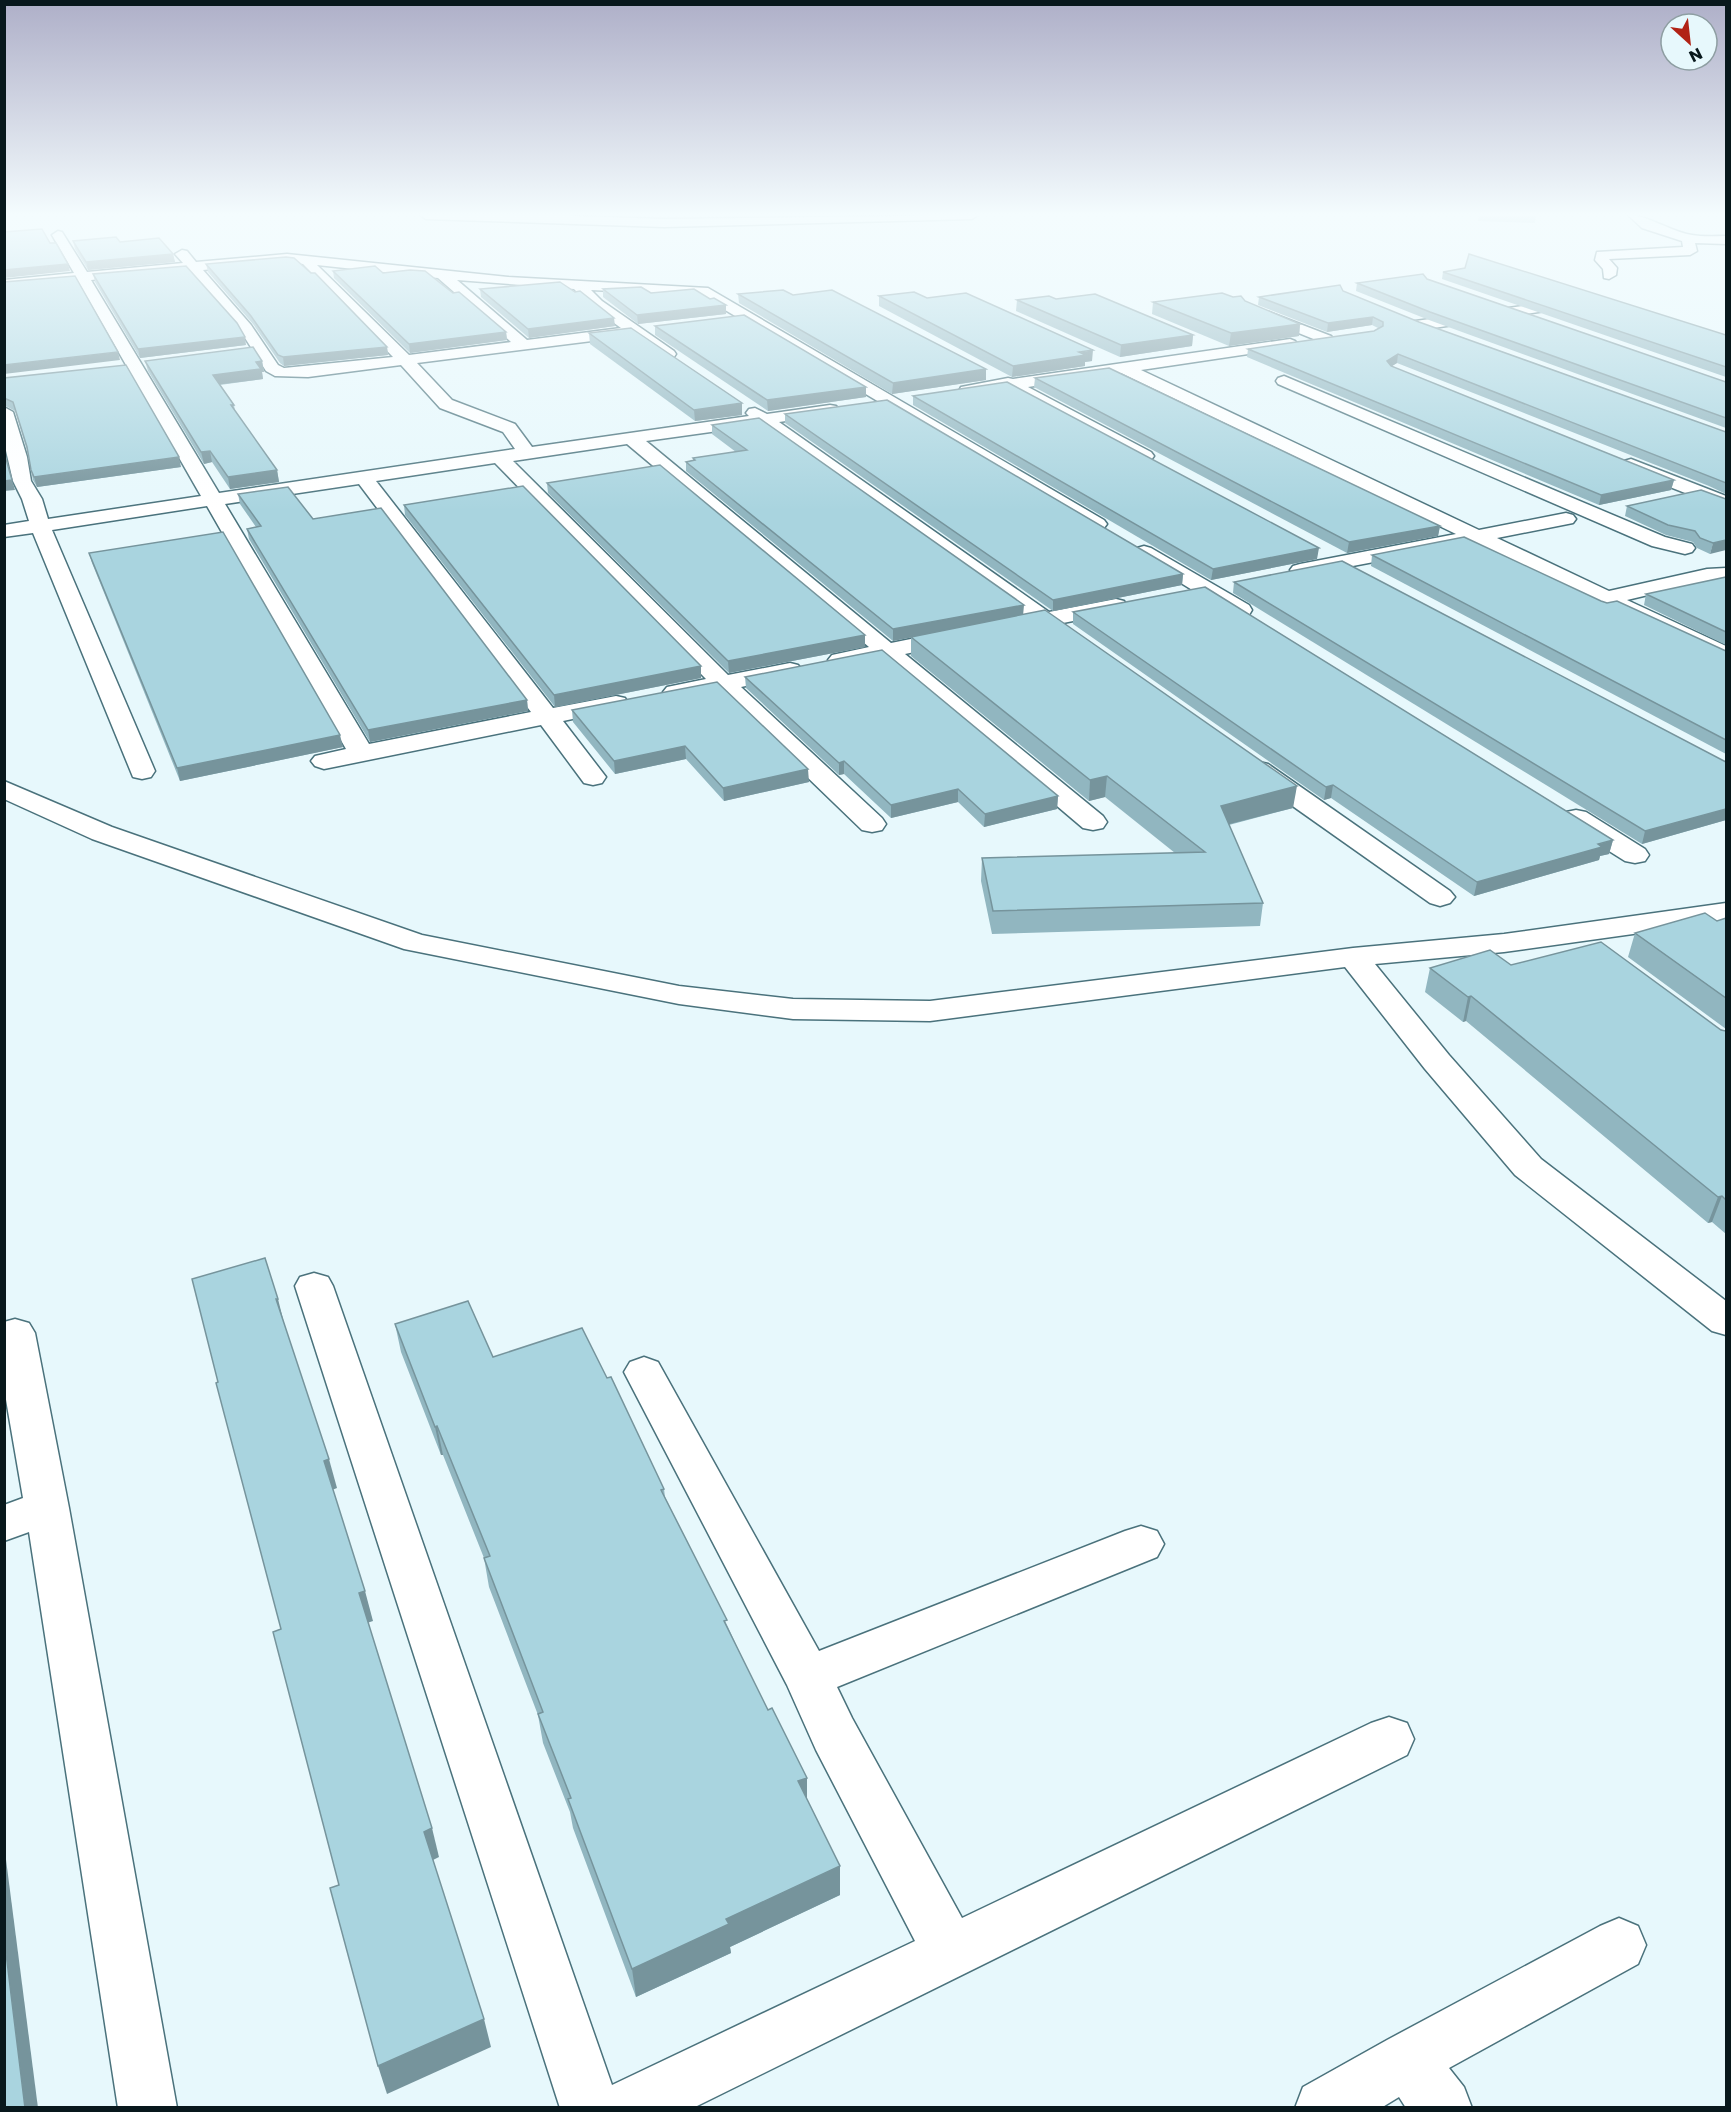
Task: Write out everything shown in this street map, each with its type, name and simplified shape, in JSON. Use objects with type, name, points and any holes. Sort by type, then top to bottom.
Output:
[{"type":"street","points":[[103,314],[362,754]]},
{"type":"street","points":[[233,314],[254,351],[272,368],[281,373],[308,372],[658,328]]},
{"type":"street","points":[[359,314],[446,404],[509,428],[527,453]]},
{"type":"street","points":[[488,314],[523,344]]},
{"type":"street","points":[[610,314],[681,363]]},
{"type":"street","points":[[743,314],[1266,625]]},
{"type":"street","points":[[946,394],[1332,338],[1264,314]]},
{"type":"street","points":[[1395,314],[1456,337]]},
{"type":"street","points":[[1394,329],[1498,314]]},
{"type":"street","points":[[1522,314],[1549,323]]},
{"type":"street","points":[[726,320],[749,317]]},
{"type":"street","points":[[1195,340],[1228,353]]},
{"type":"street","points":[[1095,355],[1726,656]]},
{"type":"street","points":[[112,368],[150,363]]},
{"type":"street","points":[[992,374],[1167,468]]},
{"type":"street","points":[[1284,381],[1659,542],[1685,548]]},
{"type":"street","points":[[868,405],[913,399]]},
{"type":"street","points":[[4,531],[631,438],[755,413],[845,408]]},
{"type":"street","points":[[4,412],[18,457],[22,481],[32,499],[40,526],[142,771]]},
{"type":"street","points":[[755,413],[1074,640]]},
{"type":"street","points":[[631,438],[1093,822]]},
{"type":"street","points":[[499,457],[723,683],[872,824]]},
{"type":"street","points":[[1612,458],[1726,504]]},
{"type":"street","points":[[364,478],[593,777]]},
{"type":"street","points":[[1665,500],[1726,487]]},
{"type":"street","points":[[1596,514],[1630,507]]},
{"type":"street","points":[[1274,575],[1566,519]]},
{"type":"street","points":[[1312,545],[1374,578]]},
{"type":"street","points":[[1606,598],[1707,575],[1726,574]]},
{"type":"street","points":[[1171,595],[1240,582]]},
{"type":"street","points":[[324,761],[1137,602]]},
{"type":"street","points":[[1238,755],[1440,897]]},
{"type":"street","points":[[4,789],[102,833],[415,943],[690,997],[793,1009],[930,1011],[1353,957],[1504,943],[1726,912]]},
{"type":"street","points":[[1555,805],[1635,855]]},
{"type":"street","points":[[1353,957],[1437,1062],[1528,1167],[1726,1321]]},
{"type":"street","points":[[314,1286],[590,2108]]},
{"type":"street","points":[[15,1333],[26,1515],[148,2108]]},
{"type":"street","points":[[644,1372],[808,1677],[834,1734],[950,1951]]},
{"type":"street","points":[[808,1677],[1141,1544]]},
{"type":"street","points":[[629,2108],[1389,1739]]},
{"type":"street","points":[[1324,2108],[1407,2060],[1619,1945]]},
{"type":"street","points":[[1407,2060],[1443,2108]]},
{"type":"building","points":[[4,314],[96,314],[118,352],[4,365]]},
{"type":"building","points":[[117,314],[229,314],[245,337],[138,349]]},
{"type":"building","points":[[249,314],[354,314],[387,347],[283,357],[278,355]]},
{"type":"building","points":[[377,314],[484,314],[506,332],[409,344]]},
{"type":"building","points":[[509,314],[608,314],[614,318],[528,329]]},
{"type":"building","points":[[772,314],[878,314],[986,369],[893,383]]},
{"type":"building","points":[[913,314],[1012,314],[1093,350],[1079,352],[1086,355],[1013,366]]},
{"type":"building","points":[[1048,314],[1142,314],[1193,335],[1121,345]]},
{"type":"building","points":[[1182,314],[1275,314],[1300,324],[1231,333]]},
{"type":"building","points":[[1303,314],[1398,314],[1726,432],[1726,483],[1398,354],[1387,361],[1391,366],[1674,480],[1601,495],[1248,349],[1374,331],[1383,326],[1383,322],[1373,317],[1328,323]]},
{"type":"building","points":[[1434,314],[1527,314],[1726,382],[1726,418]]},
{"type":"building","points":[[1567,314],[1658,314],[1726,335],[1726,367]]},
{"type":"building","points":[[744,315],[866,387],[767,400],[655,326]]},
{"type":"building","points":[[631,328],[742,403],[694,410],[589,333]]},
{"type":"building","points":[[253,347],[262,361],[256,362],[261,369],[213,375],[234,405],[231,405],[277,470],[228,477],[210,451],[201,452],[145,361]]},
{"type":"building","points":[[126,365],[179,457],[34,477],[13,402],[4,398],[4,378]]},
{"type":"building","points":[[1109,368],[1440,526],[1349,542],[1035,378]]},
{"type":"building","points":[[1007,382],[1319,548],[1213,569],[913,396]]},
{"type":"building","points":[[887,400],[1183,574],[1053,600],[785,414]]},
{"type":"building","points":[[759,418],[1024,605],[893,629],[686,462],[695,460],[693,458],[747,450],[712,425]]},
{"type":"building","points":[[4,452],[12,480],[4,481]]},
{"type":"building","points":[[660,465],[865,635],[728,661],[547,483]]},
{"type":"building","points":[[523,486],[701,666],[554,695],[404,505]]},
{"type":"building","points":[[288,487],[313,519],[381,508],[527,700],[368,730],[247,529],[261,526],[238,494]]},
{"type":"building","points":[[1701,490],[1726,499],[1726,540],[1713,543],[1700,538],[1695,531],[1668,525],[1627,506]]},
{"type":"building","points":[[223,532],[340,735],[177,768],[89,553]]},
{"type":"building","points":[[1464,537],[1601,601],[1607,603],[1617,601],[1726,651],[1726,740],[1372,555]]},
{"type":"building","points":[[1342,561],[1726,762],[1726,809],[1645,831],[1234,582]]},
{"type":"building","points":[[1726,577],[1726,632],[1646,594]]},
{"type":"building","points":[[1205,587],[1613,840],[1598,844],[1602,847],[1477,882],[1333,785],[1326,787],[1073,612]]},
{"type":"building","points":[[1045,610],[1297,786],[1221,806],[1263,903],[993,911],[982,858],[1205,852],[1107,776],[1090,780],[911,637]]},
{"type":"building","points":[[882,650],[1058,796],[985,814],[958,789],[891,805],[844,761],[839,763],[745,677]]},
{"type":"building","points":[[717,682],[808,769],[723,788],[685,746],[614,761],[572,710]]},
{"type":"building","points":[[1705,913],[1717,921],[1726,918],[1726,998],[1635,933]]},
{"type":"building","points":[[1601,942],[1721,1030],[1726,1031],[1726,1200],[1722,1196],[1718,1197],[1471,996],[1468,997],[1430,968],[1490,950],[1511,965]]},
{"type":"building","points":[[265,1258],[278,1299],[276,1299],[329,1459],[324,1461],[365,1591],[359,1593],[432,1828],[424,1832],[484,2019],[378,2066],[330,1888],[339,1885],[273,1632],[281,1629],[216,1383],[218,1382],[192,1279]]},
{"type":"building","points":[[468,1301],[493,1357],[582,1328],[607,1378],[611,1377],[664,1489],[661,1490],[727,1620],[724,1621],[768,1710],[772,1708],[807,1778],[798,1781],[840,1866],[726,1919],[729,1924],[632,1969],[568,1799],[571,1798],[538,1714],[543,1712],[484,1558],[490,1556],[437,1426],[435,1427],[395,1324]]},
{"type":"building","points":[[4,1937],[25,2108],[4,2108]]}]
